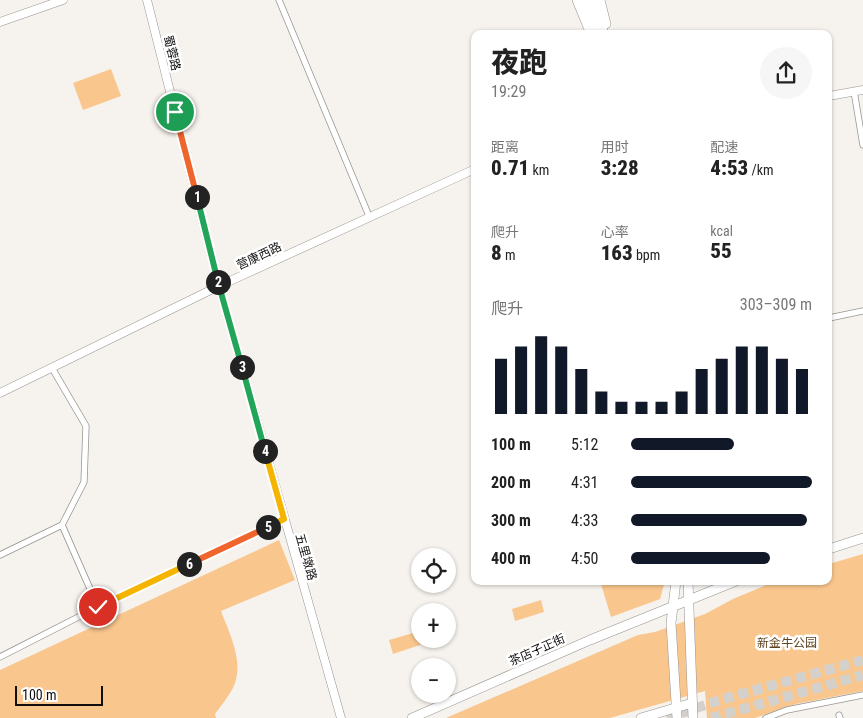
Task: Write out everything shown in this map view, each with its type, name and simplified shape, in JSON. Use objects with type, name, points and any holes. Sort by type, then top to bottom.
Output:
[{"type":"main road","points":[[577,0],[589,30]]},
{"type":"main road","points":[[592,2],[596,30]]},
{"type":"main road","points":[[592,2],[603,30]]},
{"type":"main road","points":[[832,548],[863,538]]},
{"type":"main road","points":[[676,585],[671,623],[677,718]]},
{"type":"main road","points":[[688,585],[693,718]]},
{"type":"main road","points":[[689,600],[726,585]]},
{"type":"main road","name":"茶店子正街","points":[[412,718],[689,600]]},
{"type":"main road","points":[[641,718],[692,703]]},
{"type":"street","points":[[0,22],[63,0]]},
{"type":"street","name":"蜀蓉路","points":[[147,0],[219,286]]},
{"type":"street","points":[[279,0],[369,216]]},
{"type":"street","points":[[832,96],[863,90]]},
{"type":"street","points":[[854,92],[863,145]]},
{"type":"street","name":"营康西路","points":[[0,393],[219,286],[471,171]]},
{"type":"street","name":"五里墩路","points":[[219,286],[342,718]]},
{"type":"street","points":[[832,317],[863,311]]},
{"type":"street","points":[[0,555],[62,525],[84,482],[86,426],[52,368]]},
{"type":"street","points":[[0,657],[98,607],[284,519]]},
{"type":"street","points":[[62,525],[98,607]]},
{"type":"street","points":[[766,718],[787,710],[863,695]]},
{"type":"green space","points":[[111,69],[121,96],[83,110],[73,83]]},
{"type":"green space","points":[[279,540],[295,580],[221,611],[235,649],[237,669],[233,688],[215,714],[216,718],[0,718],[0,670]]},
{"type":"green space","name":"新金牛公园","points":[[863,554],[863,691],[796,704],[755,718],[707,718],[705,691],[610,718],[446,718],[638,635],[655,632],[705,614],[733,599],[766,585],[832,585],[832,563]]},
{"type":"green space","points":[[601,585],[664,585],[660,599],[611,617]]},
{"type":"green space","points":[[541,600],[544,612],[515,621],[512,609]]},
{"type":"green space","points":[[411,634],[411,648],[393,654],[389,640]]},
{"type":"tunnel","points":[[667,718],[720,700],[863,660]]},
{"type":"tunnel","points":[[711,718],[863,675]]},
{"type":"route","points":[[98,607],[284,519],[219,286],[175,112]]}]
